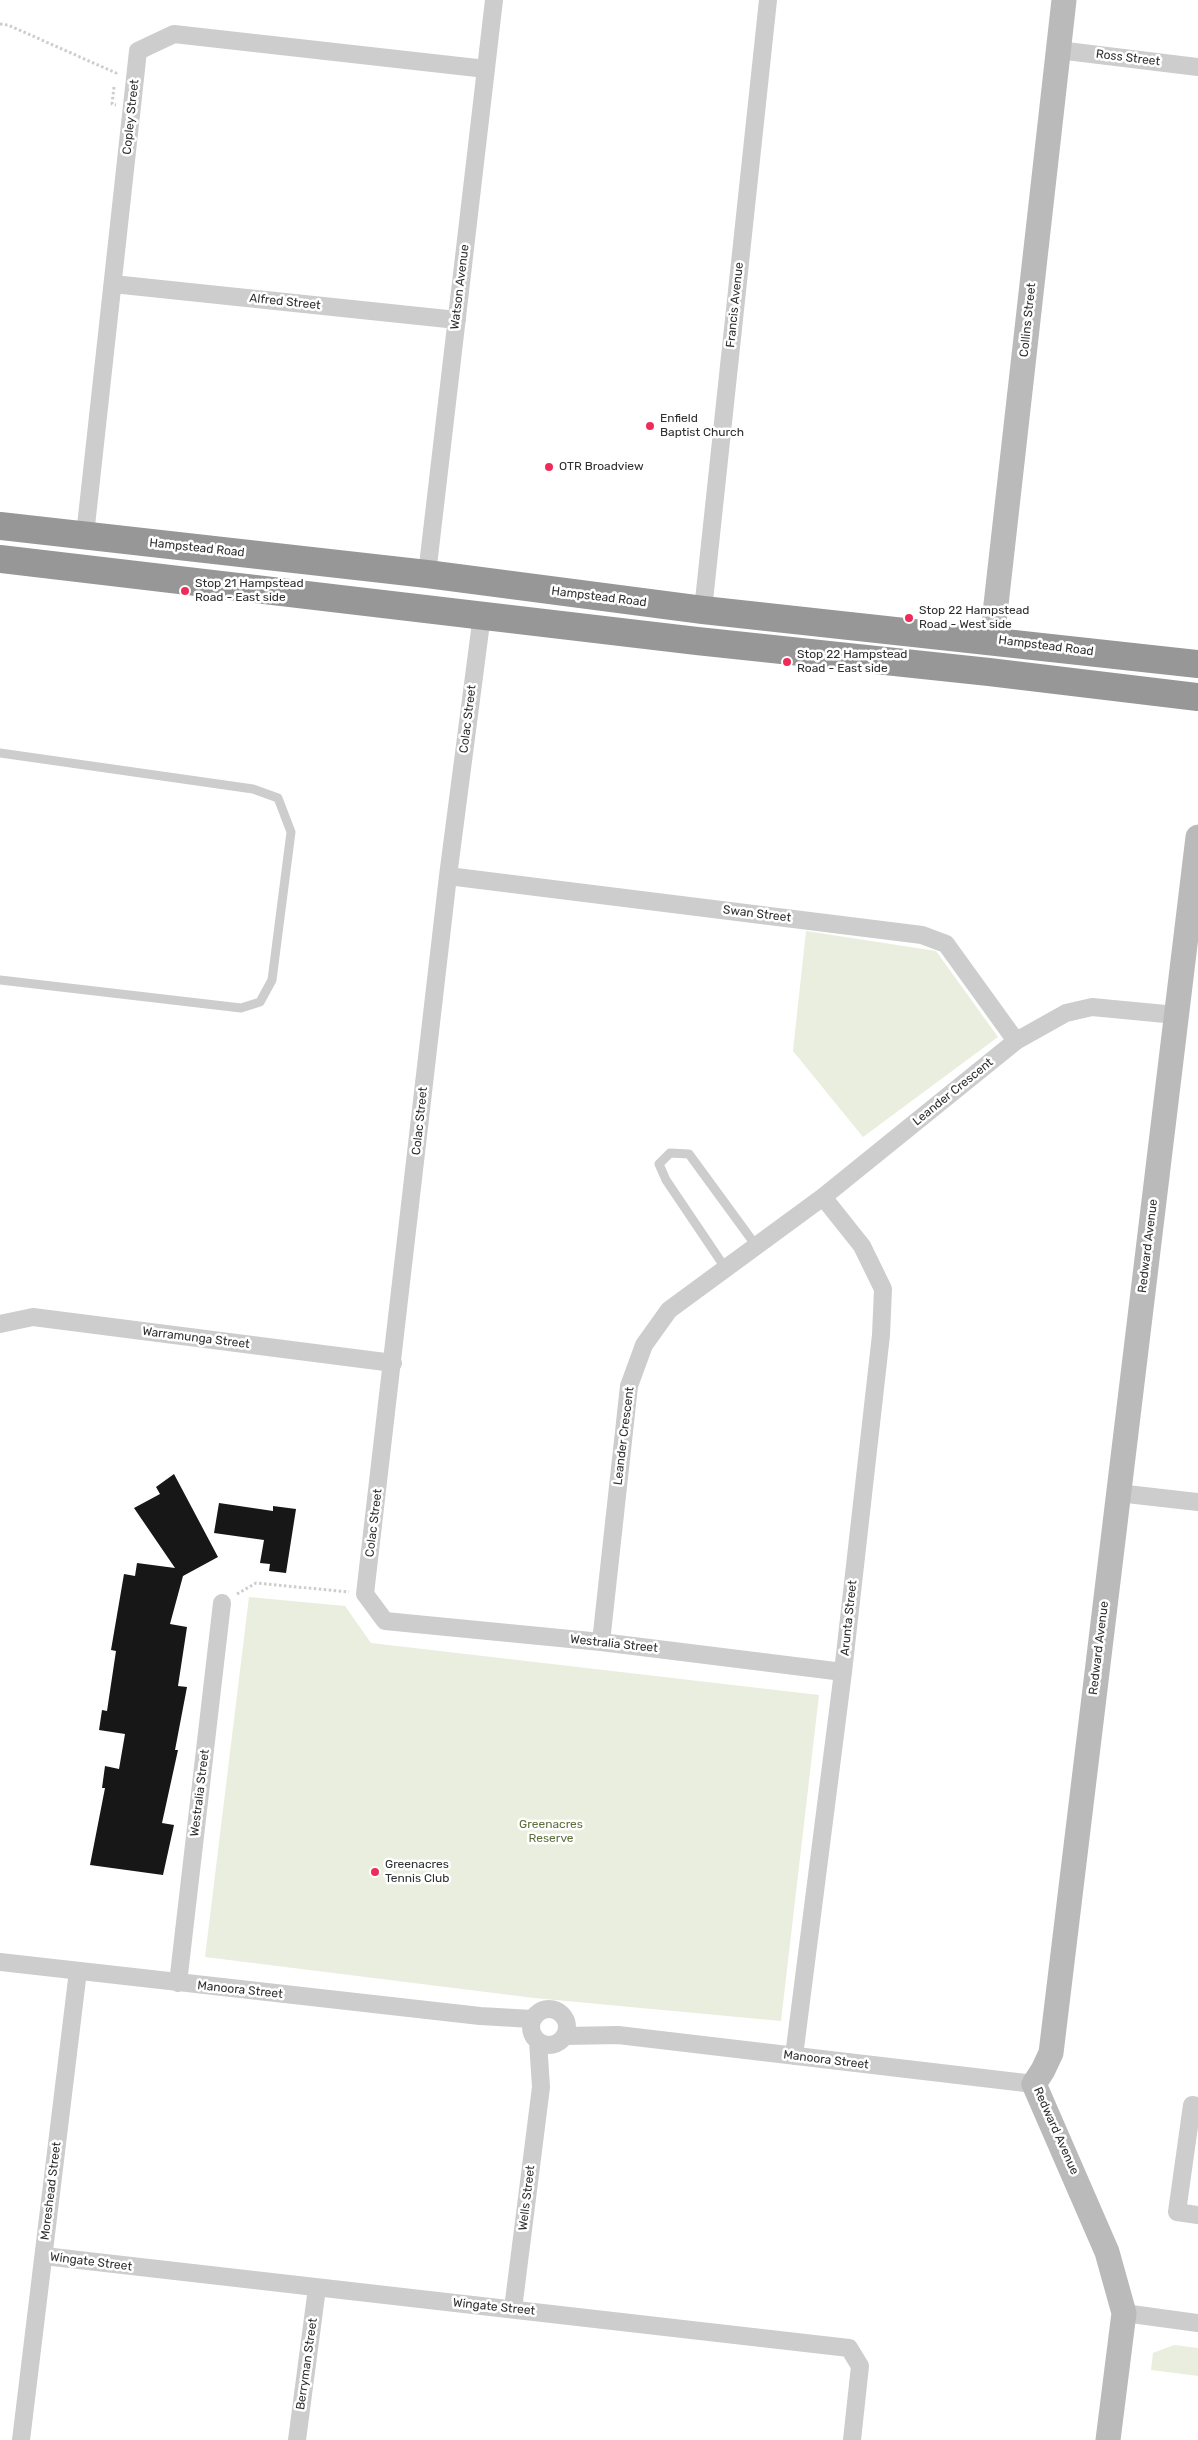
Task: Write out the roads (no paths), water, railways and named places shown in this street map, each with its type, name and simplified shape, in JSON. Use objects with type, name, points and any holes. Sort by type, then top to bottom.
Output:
[{"type":"highway","name":"Hampstead Road","points":[[0,526],[427,574],[703,610],[992,640],[1198,664]]},
{"type":"highway","points":[[82,569],[86,536]]},
{"type":"highway","points":[[0,559],[697,641],[988,672],[1198,697]]},
{"type":"highway","points":[[423,608],[427,574]]},
{"type":"highway","points":[[482,615],[486,583]]},
{"type":"highway","points":[[697,641],[703,610]]},
{"type":"highway","points":[[988,672],[992,640]]},
{"type":"street","name":"Watson Avenue","points":[[427,574],[494,0]]},
{"type":"street","name":"Francis Avenue","points":[[703,610],[768,0]]},
{"type":"street","name":"Collins Street","points":[[992,640],[1064,0]]},
{"type":"street","name":"Copley Street","points":[[86,536],[138,51],[174,34],[486,69]]},
{"type":"street","name":"Ross Street","points":[[1058,50],[1198,67]]},
{"type":"street","name":"Alfred Street","points":[[113,284],[457,320]]},
{"type":"street","name":"Colac Street","points":[[385,1621],[365,1594],[448,876],[482,615]]},
{"type":"street","name":"Redward Avenue","points":[[1108,2440],[1124,2314],[1107,2252],[1034,2084],[1044,2070],[1051,2053],[1198,837]]},
{"type":"street","name":"Swan Street","points":[[448,876],[922,934],[946,944],[1016,1042]]},
{"type":"street","name":"Leander Crescent","points":[[601,1642],[630,1386],[644,1345],[669,1310],[823,1197],[1016,1042],[1066,1013],[1092,1007],[1176,1015]]},
{"type":"street","name":"Arunta Street","points":[[794,2056],[844,1672],[881,1336],[882,1289],[862,1246],[823,1197]]},
{"type":"street","name":"Warramunga Street","points":[[0,1324],[33,1317],[393,1363]]},
{"type":"street","points":[[1118,1493],[1198,1502]]},
{"type":"street","name":"Westralia Street","points":[[178,1983],[222,1603]]},
{"type":"street","name":"Westralia Street","points":[[385,1621],[601,1642],[844,1672]]},
{"type":"street","name":"Manoora Street","points":[[0,1962],[480,2016],[534,2031]]},
{"type":"street","name":"Moreshead Street","points":[[21,2440],[78,1971]]},
{"type":"street","points":[[552,2008],[560,2012],[563,2034],[549,2045],[534,2031],[541,2010],[552,2008]]},
{"type":"street","name":"Wells Street","points":[[534,2031],[542,2087]]},
{"type":"street","name":"Manoora Street","points":[[563,2034],[618,2035],[1034,2084]]},
{"type":"street","name":"Wells Street","points":[[513,2309],[542,2087],[563,2034]]},
{"type":"street","points":[[1195,2106],[1176,2212],[1198,2215]]},
{"type":"street","name":"Wingate Street","points":[[44,2256],[850,2348],[860,2366],[852,2440]]},
{"type":"street","name":"Berryman Street","points":[[297,2440],[317,2288]]},
{"type":"street","points":[[1124,2314],[1198,2323]]},
{"type":"lane","points":[[0,753],[253,789],[278,798],[291,832],[272,980],[260,1002],[241,1008],[0,980]]},
{"type":"lane","points":[[726,1269],[666,1180],[659,1164],[670,1153],[688,1154],[756,1247]]},
{"type":"place","name":"Enfield Baptist Church","points":[[650,426]]},
{"type":"place","name":"OTR Broadview","points":[[549,467]]},
{"type":"place","name":"Stop 21 Hampstead Road - East side","points":[[185,591]]},
{"type":"place","name":"Stop 22 Hampstead Road - West side","points":[[909,618]]},
{"type":"place","name":"Stop 22 Hampstead Road - East side","points":[[787,662]]},
{"type":"place","name":"Greenacres Tennis Club","points":[[375,1872]]},
{"type":"park label","name":"Greenacres Reserve","points":[[551,1832]]}]
